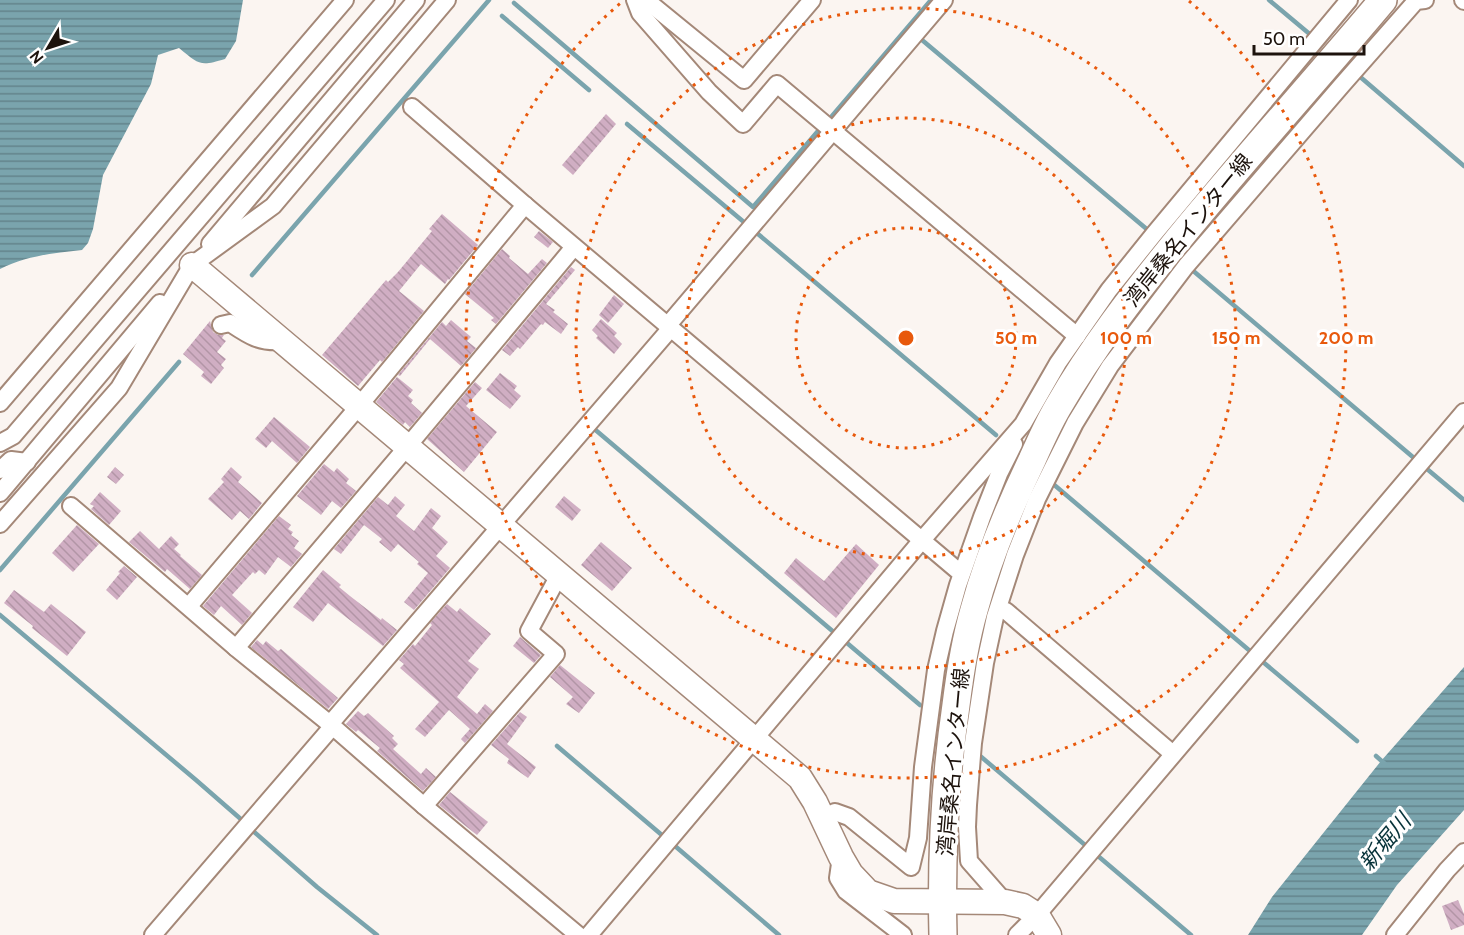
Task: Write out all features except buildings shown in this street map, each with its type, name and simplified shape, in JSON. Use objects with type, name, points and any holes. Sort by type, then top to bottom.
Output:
[{"type":"main road","name":"湾岸桑名インター線","points":[[943,935],[942,901],[947,777],[962,658],[973,610],[1008,511],[1064,398],[1129,302],[1206,205],[1383,0]]},
{"type":"main road","name":"湾岸桑名インター線","points":[[942,901],[956,935]]},
{"type":"street","points":[[0,403],[345,0]]},
{"type":"street","points":[[0,443],[13,436],[386,0]]},
{"type":"street","points":[[0,493],[416,0]]},
{"type":"street","points":[[0,524],[119,388],[192,265],[273,206],[447,0]]},
{"type":"street","points":[[635,0],[640,13],[702,84],[743,124],[777,84],[1077,336]]},
{"type":"street","points":[[646,0],[744,80],[812,0]]},
{"type":"street","points":[[153,935],[944,0]]},
{"type":"street","points":[[823,818],[835,812],[849,817],[911,867],[918,838],[922,766],[936,670],[945,631],[958,585],[982,517],[1023,424],[1058,363],[1109,290],[1349,0]]},
{"type":"street","points":[[1005,902],[969,861],[966,827],[975,732],[985,663],[995,617],[1015,555],[1037,499],[1075,423],[1110,366],[1186,266],[1416,1],[1425,0]]},
{"type":"street","points":[[412,107],[525,206],[957,570]]},
{"type":"street","points":[[189,606],[525,206]]},
{"type":"street","points":[[236,648],[574,247]]},
{"type":"street","points":[[192,265],[800,778],[851,874],[868,892],[894,902],[1005,902],[1023,906],[1043,925]]},
{"type":"street","points":[[221,325],[230,323],[253,338],[272,342],[282,341]]},
{"type":"street","points":[[1017,935],[1043,925],[1173,754],[1464,412]]},
{"type":"street","points":[[589,935],[922,540],[1023,424]]},
{"type":"street","points":[[0,470],[12,460],[27,462]]},
{"type":"street","points":[[71,506],[236,648],[578,935]]},
{"type":"street","points":[[424,806],[556,654],[529,631],[559,575]]},
{"type":"street","points":[[1006,611],[1173,754]]},
{"type":"street","points":[[1395,935],[1464,852]]},
{"type":"street","points":[[841,857],[838,878],[846,891],[903,935]]},
{"type":"water","points":[[0,0],[243,0],[236,41],[225,59],[200,63],[179,48],[158,55],[151,84],[103,175],[93,229],[88,243],[82,250],[30,258],[0,269]]},
{"type":"water","name":"新堀川","points":[[1464,667],[1464,810],[1397,885],[1362,935],[1248,935],[1272,897],[1381,761]]},
{"type":"waterway","points":[[252,275],[489,0]]},
{"type":"waterway","points":[[832,116],[931,0]]},
{"type":"waterway","points":[[1269,0],[1312,36]]},
{"type":"waterway","points":[[514,3],[753,207],[818,131]]},
{"type":"waterway","points":[[502,16],[589,90]]},
{"type":"waterway","points":[[922,40],[1149,231]]},
{"type":"waterway","points":[[1358,75],[1464,166]]},
{"type":"waterway","points":[[627,124],[745,223]]},
{"type":"waterway","points":[[758,234],[996,435]]},
{"type":"waterway","points":[[1191,269],[1414,458]]},
{"type":"waterway","points":[[0,570],[179,362]]},
{"type":"waterway","points":[[592,427],[836,634]]},
{"type":"waterway","points":[[1427,469],[1464,500]]},
{"type":"waterway","points":[[1052,483],[1250,651]]},
{"type":"waterway","points":[[0,615],[243,821]]},
{"type":"waterway","points":[[847,643],[920,705]]},
{"type":"waterway","points":[[1263,662],[1357,741]]},
{"type":"waterway","points":[[557,746],[663,836]]},
{"type":"waterway","points":[[979,755],[1085,845]]},
{"type":"waterway","points":[[1376,756],[1385,764]]},
{"type":"waterway","points":[[253,831],[377,935]]},
{"type":"waterway","points":[[675,846],[779,935]]},
{"type":"waterway","points":[[1098,856],[1191,935]]}]
